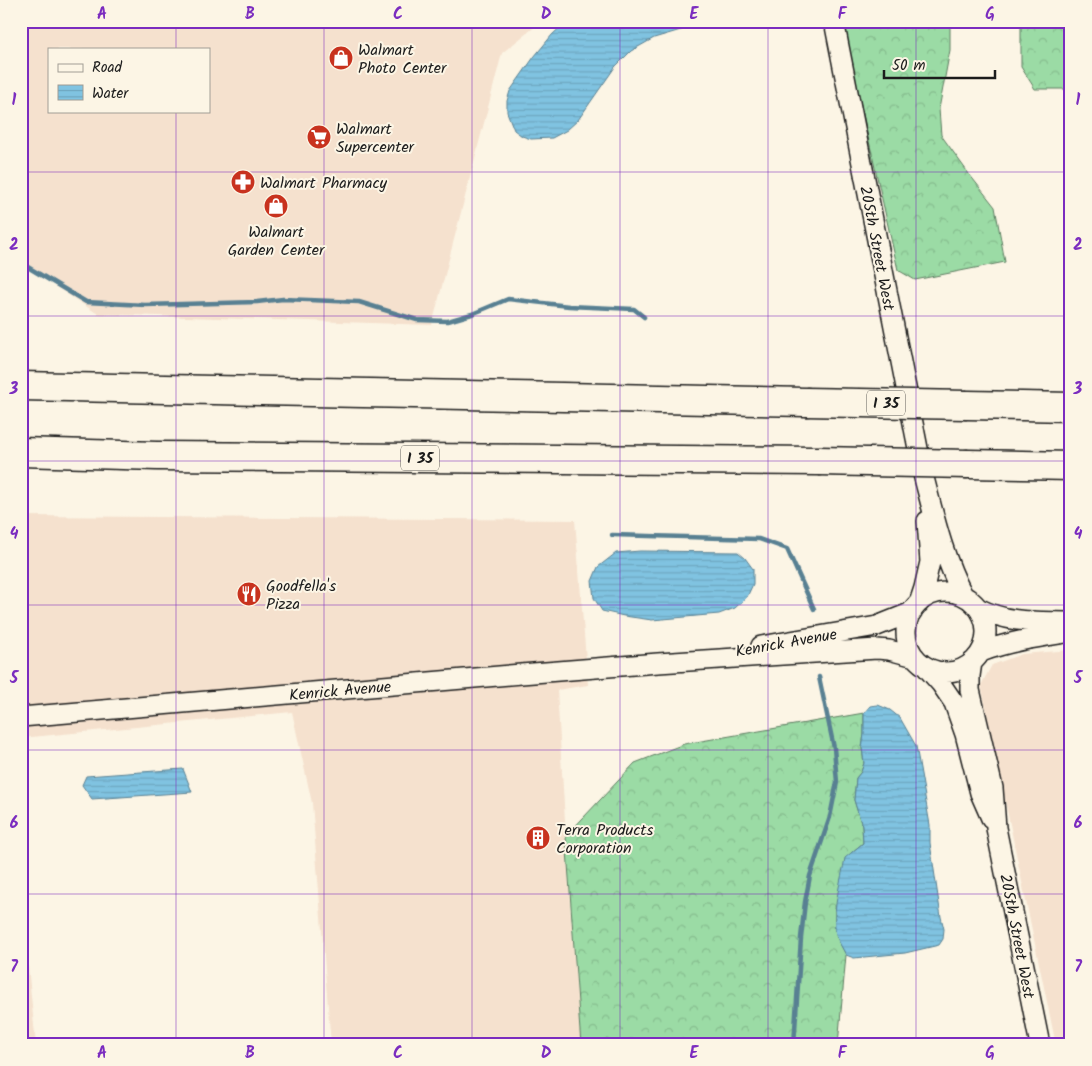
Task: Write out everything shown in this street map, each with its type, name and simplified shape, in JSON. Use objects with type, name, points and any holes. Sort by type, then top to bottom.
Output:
[{"type":"highway","name":"I 35","points":[[21,386],[1071,407]]},
{"type":"highway","name":"I 35","points":[[21,452],[157,456],[819,461],[1071,466]]},
{"type":"highway","points":[[21,466],[157,456]]},
{"type":"street","name":"205th Street West","points":[[834,21],[923,474],[947,561],[963,595]]},
{"type":"street","name":"205th Street West","points":[[915,607],[924,588],[930,562],[923,474]]},
{"type":"street","points":[[939,592],[963,595],[981,611],[986,623],[986,636],[983,648],[968,666],[946,672],[934,670],[919,661],[909,646],[906,635],[908,623],[915,607],[928,596],[939,592]]},
{"type":"street","name":"Kenrick Avenue","points":[[658,663],[877,626],[915,607]]},
{"type":"street","points":[[978,608],[988,613],[1019,621],[1071,622]]},
{"type":"street","points":[[977,657],[1005,644],[1071,632]]},
{"type":"street","name":"Kenrick Avenue","points":[[21,717],[658,663],[878,649],[888,650],[919,661]]},
{"type":"street","name":"205th Street West","points":[[977,657],[970,676],[970,690],[993,788],[996,828],[1040,1045]]},
{"type":"street","name":"205th Street West","points":[[919,661],[941,684],[954,703],[965,734],[980,793],[996,828]]},
{"type":"shaded area","points":[[21,21],[542,21],[502,53],[432,325],[98,314],[24,266],[21,267]]},
{"type":"shaded area","points":[[21,516],[575,520],[588,685],[557,690],[581,1045],[331,1045],[312,803],[292,712],[21,738]]},
{"type":"shaded area","points":[[1071,650],[1071,1045],[1056,1045],[981,685],[992,665],[1022,654]]},
{"type":"shaded area","points":[[21,897],[36,1045],[21,1045]]},
{"type":"green space","points":[[842,21],[950,21],[950,50],[939,109],[941,135],[995,207],[1005,262],[915,280],[898,270]]},
{"type":"green space","points":[[1021,21],[1071,21],[1071,89],[1035,89],[1021,67]]},
{"type":"green space","points":[[864,713],[862,748],[864,763],[861,772],[856,778],[854,800],[862,826],[863,843],[852,852],[835,909],[835,929],[846,955],[838,1045],[581,1045],[566,836],[635,763],[684,744]]},
{"type":"water","points":[[567,21],[711,21],[654,38],[631,51],[615,67],[578,120],[567,130],[552,138],[531,139],[522,136],[514,130],[507,112],[507,101],[510,91],[534,57],[552,35]]},
{"type":"water","points":[[640,551],[738,552],[753,569],[753,584],[747,597],[735,608],[719,614],[652,620],[602,611],[594,598],[592,581],[598,567],[616,553]]},
{"type":"water","points":[[878,705],[890,710],[900,718],[916,746],[930,825],[930,843],[944,929],[943,939],[939,945],[905,953],[854,958],[846,955],[838,940],[835,929],[835,911],[845,858],[863,843],[862,826],[854,800],[856,778],[861,772],[864,763],[862,748],[864,713],[870,706]]},
{"type":"water","points":[[183,769],[192,792],[92,799],[82,785],[86,776]]},
{"type":"waterway","points":[[21,263],[86,302],[145,305],[257,302],[283,299],[359,302],[417,320],[448,321],[472,314],[508,299],[569,306],[634,309],[644,317]]},
{"type":"waterway","points":[[612,535],[759,539],[787,549],[814,609]]},
{"type":"waterway","points":[[794,1045],[805,902],[810,876],[830,817],[837,782],[834,748],[819,677]]},
{"type":"place","name":"Walmart Photo Center","points":[[341,58]]},
{"type":"place","name":"Walmart Supercenter","points":[[319,137]]},
{"type":"place","name":"Walmart Pharmacy","points":[[243,182]]},
{"type":"place","name":"Walmart Garden Center","points":[[276,206]]},
{"type":"place","name":"Goodfella's Pizza","points":[[249,594]]},
{"type":"place","name":"Terra Products Corporation","points":[[538,838]]}]
